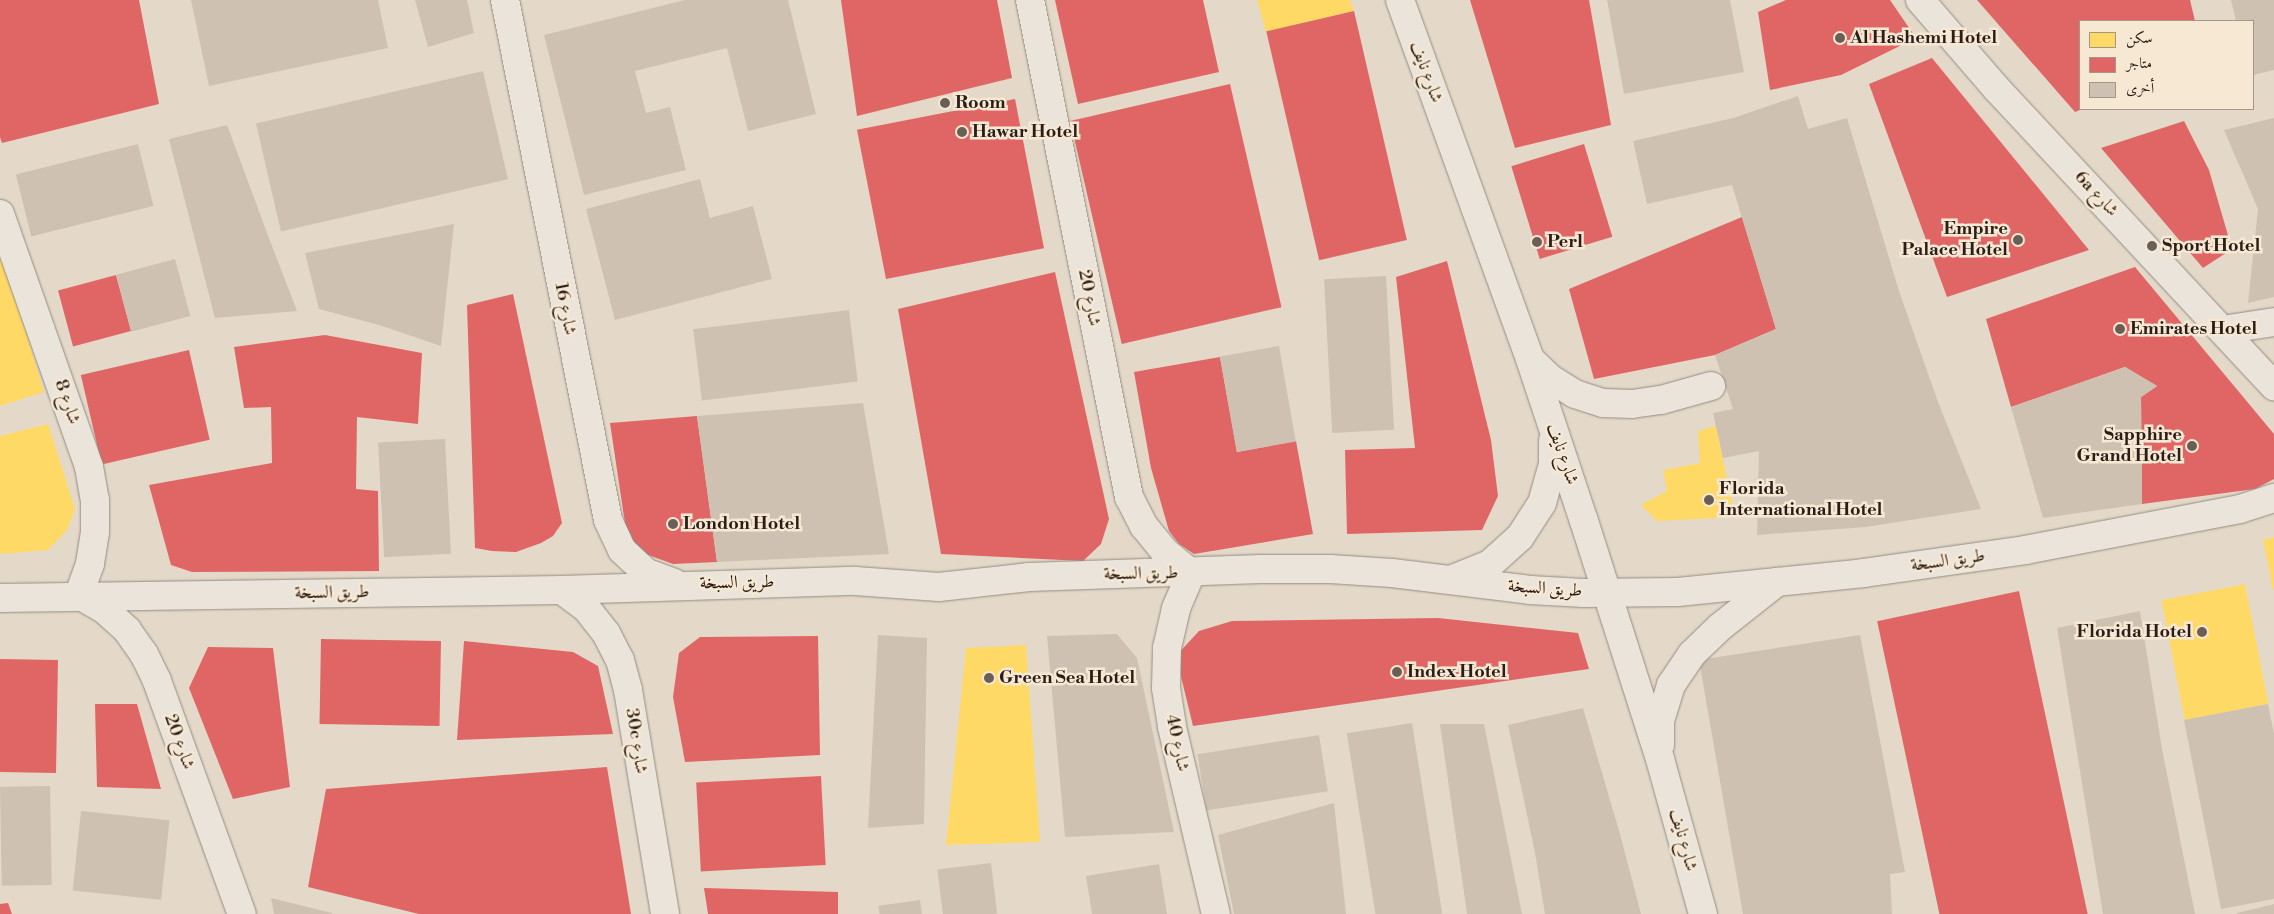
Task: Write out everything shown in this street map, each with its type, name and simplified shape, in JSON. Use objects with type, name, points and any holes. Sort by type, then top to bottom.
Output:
[{"type":"street","name":"شارع 16","points":[[504,0],[608,520],[622,550],[647,573],[678,585]]},
{"type":"street","name":"شارع 20","points":[[1030,0],[1129,497],[1144,526],[1159,545],[1191,573]]},
{"type":"street","name":"شارع نايف","points":[[1400,0],[1552,424],[1660,758],[1703,914]]},
{"type":"street","name":"6a شارع","points":[[1920,0],[1996,88],[2274,386]]},
{"type":"street","name":"شارع 8","points":[[0,214],[89,467],[95,500],[96,532],[90,564],[79,595]]},
{"type":"street","points":[[2222,330],[2274,322]]},
{"type":"street","points":[[1530,359],[1559,384],[1576,394],[1604,403],[1632,404],[1661,400],[1711,386]]},
{"type":"street","points":[[1453,579],[1490,564],[1520,537],[1542,504],[1553,464],[1552,424]]},
{"type":"street","name":"طريق السبخة","points":[[0,598],[79,595],[562,590],[855,581],[939,587],[1029,577],[1191,573],[1261,569],[1330,569],[1453,579],[1530,590],[1607,593],[1678,592],[1864,572],[2024,550],[2240,509],[2274,498]]},
{"type":"street","name":"شارع 40","points":[[1191,573],[1176,609],[1167,648],[1166,688],[1172,727],[1216,914]]},
{"type":"street","points":[[1660,758],[1660,721],[1671,685],[1692,654],[1720,626],[1777,582]]},
{"type":"street","name":"30c شارع","points":[[562,590],[587,609],[606,633],[620,660],[628,690],[665,914]]},
{"type":"street","name":"شارع 20","points":[[79,595],[105,610],[127,630],[144,654],[157,681],[242,914]]},
{"type":"building: سكن","points":[[1257,0],[1350,0],[1354,11],[1266,32]]},
{"type":"building: سكن","points":[[0,246],[44,392],[0,406]]},
{"type":"building: سكن","points":[[48,424],[75,509],[67,530],[48,550],[0,554],[0,436]]},
{"type":"building: سكن","points":[[1716,426],[1735,517],[1657,521],[1641,505],[1667,491],[1663,470],[1700,463],[1698,431]]},
{"type":"building: سكن","points":[[2274,537],[2274,590],[2273,590],[2263,540]]},
{"type":"building: سكن","points":[[2245,584],[2268,704],[2185,720],[2162,600]]},
{"type":"building: سكن","points":[[1026,645],[1040,842],[946,845],[966,648]]},
{"type":"building: متاجر","points":[[0,0],[139,0],[159,104],[2,143],[0,137]]},
{"type":"building: متاجر","points":[[841,0],[997,0],[1012,78],[857,116]]},
{"type":"building: متاجر","points":[[1055,0],[1203,0],[1219,72],[1078,104]]},
{"type":"building: متاجر","points":[[1470,0],[1589,0],[1611,125],[1515,148]]},
{"type":"building: متاجر","points":[[1786,0],[1890,0],[1916,38],[1841,75],[1770,90],[1758,12]]},
{"type":"building: متاجر","points":[[1977,0],[2190,0],[2195,20],[2079,20],[2080,110],[2075,112]]},
{"type":"building: متاجر","points":[[1354,11],[1407,240],[1319,260],[1266,31]]},
{"type":"building: متاجر","points":[[1932,58],[2089,250],[1947,297],[1869,84]]},
{"type":"building: متاجر","points":[[1230,84],[1282,307],[1122,344],[1070,121]]},
{"type":"building: متاجر","points":[[1015,99],[1044,248],[886,279],[857,130]]},
{"type":"building: متاجر","points":[[2184,121],[2209,170],[2232,249],[2203,268],[2101,148]]},
{"type":"building: متاجر","points":[[1584,144],[1612,237],[1540,259],[1511,166]]},
{"type":"building: متاجر","points":[[1742,217],[1776,329],[1715,355],[1594,379],[1569,289]]},
{"type":"building: متاجر","points":[[1447,261],[1491,440],[1498,496],[1482,530],[1347,534],[1345,450],[1415,448],[1396,277]]},
{"type":"building: متاجر","points":[[2135,267],[2274,434],[2274,479],[2255,489],[2142,504],[2141,397],[2157,386],[2125,367],[2011,407],[1986,319]]},
{"type":"building: متاجر","points":[[1055,272],[1109,519],[1101,544],[1083,561],[941,554],[898,309]]},
{"type":"building: متاجر","points":[[116,275],[131,331],[73,347],[58,291]]},
{"type":"building: متاجر","points":[[513,294],[562,523],[553,536],[541,543],[516,552],[475,548],[467,305]]},
{"type":"building: متاجر","points":[[325,335],[422,353],[418,424],[357,417],[356,489],[378,491],[379,571],[192,572],[171,565],[149,485],[272,463],[271,407],[244,408],[234,347]]},
{"type":"building: متاجر","points":[[189,350],[210,440],[102,465],[81,375]]},
{"type":"building: متاجر","points":[[1220,357],[1237,452],[1296,441],[1313,534],[1194,554],[1179,544],[1169,531],[1151,468],[1134,372]]},
{"type":"building: متاجر","points":[[697,416],[717,562],[673,564],[640,552],[626,530],[610,423]]},
{"type":"building: متاجر","points":[[2019,591],[2088,914],[1939,914],[1877,621]]},
{"type":"building: متاجر","points":[[1438,618],[1578,633],[1589,669],[1193,726],[1176,656],[1199,631],[1232,621]]},
{"type":"building: متاجر","points":[[818,636],[820,755],[685,762],[673,697],[679,653],[700,637]]},
{"type":"building: متاجر","points":[[321,639],[441,641],[439,726],[320,724]]},
{"type":"building: متاجر","points":[[464,641],[573,652],[598,666],[613,734],[457,740]]},
{"type":"building: متاجر","points":[[208,647],[273,648],[290,787],[233,799],[189,688]]},
{"type":"building: متاجر","points":[[0,659],[58,660],[56,773],[0,772]]},
{"type":"building: متاجر","points":[[95,704],[137,704],[161,789],[97,787]]},
{"type":"building: متاجر","points":[[607,767],[631,914],[419,914],[308,887],[326,789]]},
{"type":"building: متاجر","points":[[821,776],[826,865],[701,871],[696,783]]},
{"type":"building: متاجر","points":[[704,888],[838,892],[838,914],[708,914]]},
{"type":"building: متاجر","points":[[8,903],[12,914],[0,914],[0,904]]},
{"type":"building: أخرى","points":[[191,0],[378,0],[388,48],[209,86]]},
{"type":"building: أخرى","points":[[415,0],[467,0],[474,33],[428,47]]},
{"type":"building: أخرى","points":[[685,0],[788,0],[816,114],[748,131],[727,48],[635,71],[646,113],[670,107],[686,170],[584,195],[544,35]]},
{"type":"building: أخرى","points":[[1607,0],[1730,0],[1744,72],[1624,94]]},
{"type":"building: أخرى","points":[[2231,0],[2274,0],[2274,70],[2254,75],[2254,20],[2236,20]]},
{"type":"building: أخرى","points":[[483,71],[508,179],[281,232],[256,123]]},
{"type":"building: أخرى","points":[[1798,96],[1808,129],[1847,118],[1899,291],[1938,402],[1981,509],[1866,527],[1757,535],[1759,451],[1723,458],[1713,413],[1733,409],[1715,355],[1776,329],[1732,185],[1647,204],[1633,141],[1733,118]]},
{"type":"building: أخرى","points":[[2274,118],[2274,297],[2248,303],[2258,209],[2224,130]]},
{"type":"building: أخرى","points":[[227,125],[297,311],[215,318],[169,139]]},
{"type":"building: أخرى","points":[[138,144],[153,206],[31,237],[16,174]]},
{"type":"building: أخرى","points":[[700,179],[710,218],[753,206],[772,279],[615,320],[586,209]]},
{"type":"building: أخرى","points":[[454,224],[441,346],[379,325],[319,309],[305,253]]},
{"type":"building: أخرى","points":[[175,259],[190,316],[131,332],[116,275]]},
{"type":"building: أخرى","points":[[1386,276],[1394,430],[1332,433],[1324,279]]},
{"type":"building: أخرى","points":[[849,310],[858,381],[702,401],[693,329]]},
{"type":"building: أخرى","points":[[1279,346],[1296,442],[1237,452],[1220,356]]},
{"type":"building: أخرى","points":[[2125,367],[2157,386],[2141,397],[2142,504],[2043,518],[2011,407]]},
{"type":"building: أخرى","points":[[863,403],[889,554],[717,562],[697,416]]},
{"type":"building: أخرى","points":[[445,439],[451,554],[384,557],[378,443]]},
{"type":"building: أخرى","points":[[2140,611],[2162,749],[2195,914],[2103,914],[2057,628]]},
{"type":"building: أخرى","points":[[1117,634],[1137,658],[1174,832],[1065,837],[1047,636]]},
{"type":"building: أخرى","points":[[878,635],[927,638],[924,824],[868,828]]},
{"type":"building: أخرى","points":[[1860,635],[1905,872],[1890,874],[1892,914],[1743,914],[1699,660]]},
{"type":"building: أخرى","points":[[2268,704],[2274,734],[2274,899],[2221,909],[2184,720]]},
{"type":"building: أخرى","points":[[1583,708],[1641,914],[1545,914],[1535,853],[1508,725]]},
{"type":"building: أخرى","points":[[1412,723],[1442,914],[1375,914],[1347,733]]},
{"type":"building: أخرى","points":[[1440,724],[1484,724],[1522,914],[1467,914]]},
{"type":"building: أخرى","points":[[1319,735],[1328,791],[1206,811],[1198,754]]},
{"type":"building: أخرى","points":[[50,786],[52,885],[2,886],[0,787]]},
{"type":"building: أخرى","points":[[1334,803],[1346,914],[1234,914],[1218,835]]},
{"type":"building: أخرى","points":[[81,811],[170,820],[161,900],[73,891]]},
{"type":"building: أخرى","points":[[991,863],[997,914],[943,914],[937,870]]},
{"type":"building: أخرى","points":[[1159,864],[1167,914],[1092,914],[1086,876]]},
{"type":"building: أخرى","points":[[271,898],[332,913],[332,914],[274,914]]},
{"type":"building: أخرى","points":[[920,900],[922,914],[880,914],[878,906]]},
{"type":"building: أخرى","points":[[2274,904],[2274,914],[2237,914],[2237,913]]},
{"type":"place","name":"Al Hashemi Hotel","points":[[1840,38]]},
{"type":"place","name":"Room","points":[[945,103]]},
{"type":"place","name":"Hawar Hotel","points":[[962,132]]},
{"type":"place","name":"Empire Palace Hotel","points":[[2018,240]]},
{"type":"place","name":"Perl","points":[[1537,242]]},
{"type":"place","name":"Sport Hotel","points":[[2152,246]]},
{"type":"place","name":"Emirates Hotel","points":[[2120,329]]},
{"type":"place","name":"Sapphire Grand Hotel","points":[[2192,446]]},
{"type":"place","name":"Florida International Hotel","points":[[1709,500]]},
{"type":"place","name":"London Hotel","points":[[673,524]]},
{"type":"place","name":"Florida Hotel","points":[[2202,632]]},
{"type":"place","name":"Index Hotel","points":[[1397,672]]},
{"type":"place","name":"Green Sea Hotel","points":[[989,678]]}]
